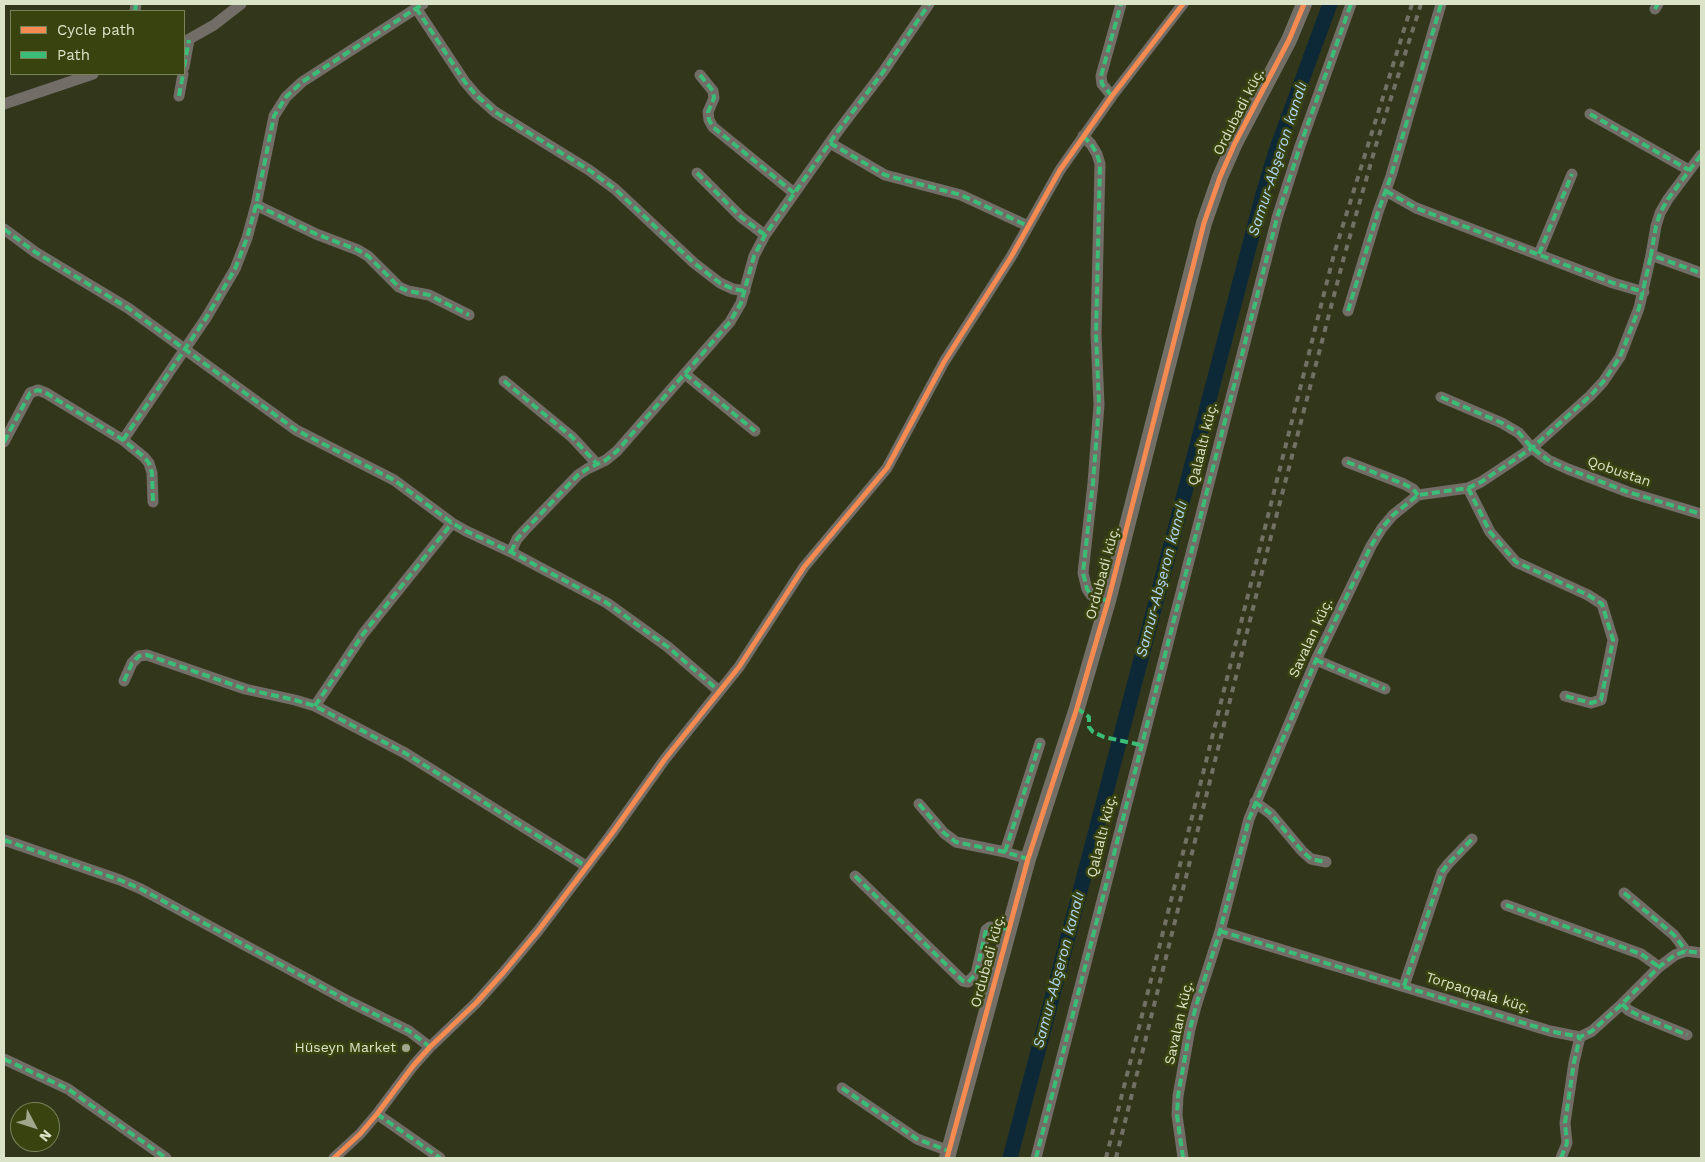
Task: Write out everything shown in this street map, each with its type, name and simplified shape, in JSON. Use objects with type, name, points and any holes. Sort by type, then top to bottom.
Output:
[{"type":"street","points":[[185,54],[186,41],[214,25],[241,4]]},
{"type":"street","points":[[511,552],[521,535],[578,475],[606,460],[617,450],[730,322],[746,291],[748,275],[754,256],[765,235],[883,72],[929,4]]},
{"type":"street","points":[[1112,96],[1102,84],[1101,76],[1121,4]]},
{"type":"street","points":[[334,1158],[360,1134],[413,1066],[476,1003],[538,931],[665,759],[755,645],[804,567],[887,468],[944,362],[1011,257],[1048,190],[1112,96],[1183,4]]},
{"type":"street","name":"Ordubadi küç.","points":[[948,1154],[1028,859],[1074,716],[1108,601],[1204,223],[1220,177],[1235,143],[1289,40],[1304,4]]},
{"type":"street","name":"Qalaaltı küç.","points":[[1036,1158],[1277,218],[1300,146],[1351,4]]},
{"type":"street","points":[[1348,311],[1386,191],[1441,4]]},
{"type":"street","points":[[123,440],[223,292],[235,269],[247,238],[256,205],[274,116],[286,97],[302,82],[419,6],[465,82],[495,112],[589,170],[615,189],[694,263],[720,283],[733,289],[746,291]]},
{"type":"street","points":[[4,104],[90,75]]},
{"type":"street","points":[[178,96],[182,75]]},
{"type":"street","points":[[700,75],[713,91],[714,98],[708,112],[709,120],[713,127],[794,193]]},
{"type":"street","points":[[1590,114],[1689,170]]},
{"type":"street","points":[[1083,136],[1091,144],[1100,164],[1096,334],[1099,405],[1093,483],[1082,573],[1091,595],[1108,601]]},
{"type":"street","points":[[830,143],[885,175],[961,196],[1028,226]]},
{"type":"street","points":[[1348,462],[1404,484],[1418,495],[1468,488],[1501,470],[1532,448],[1590,396],[1620,357],[1640,308],[1660,213],[1668,199],[1701,155]]},
{"type":"street","points":[[697,173],[741,217],[765,235]]},
{"type":"street","points":[[1539,254],[1572,174]]},
{"type":"street","points":[[1386,191],[1416,208],[1613,283],[1644,292]]},
{"type":"street","points":[[256,205],[316,234],[358,250],[368,256],[398,287],[429,295],[469,315]]},
{"type":"street","points":[[4,229],[35,252],[128,308],[296,430],[394,480],[452,523],[607,602],[668,647],[719,691]]},
{"type":"street","points":[[1651,255],[1701,273]]},
{"type":"street","points":[[685,374],[755,431]]},
{"type":"street","points":[[504,381],[572,438],[597,464]]},
{"type":"street","points":[[4,442],[26,399],[30,393],[38,390],[123,440],[144,456],[149,463],[152,473],[153,502]]},
{"type":"street","name":"Qobustan","points":[[1441,397],[1502,423],[1519,433],[1532,448],[1548,460],[1568,470],[1628,492],[1701,514]]},
{"type":"street","points":[[1468,488],[1490,532],[1516,562],[1588,595],[1602,604],[1613,640],[1601,700],[1591,703],[1565,696]]},
{"type":"street","name":"Savalan küç.","points":[[1183,1158],[1177,1115],[1178,1096],[1196,1006],[1220,931],[1255,802],[1316,660],[1370,546],[1393,515],[1418,495]]},
{"type":"street","points":[[315,706],[363,634],[452,523]]},
{"type":"street","points":[[124,682],[132,662],[140,656],[147,655],[245,689],[315,706],[405,753],[586,866]]},
{"type":"street","points":[[1316,660],[1386,689]]},
{"type":"street","points":[[1005,852],[1040,743]]},
{"type":"street","points":[[1255,802],[1271,814],[1311,859],[1326,862]]},
{"type":"street","points":[[919,804],[944,833],[956,842],[1005,852],[1028,859]]},
{"type":"street","points":[[1404,986],[1442,872],[1472,839]]},
{"type":"street","points":[[4,840],[141,889],[348,1001],[409,1031],[430,1047]]},
{"type":"street","points":[[855,876],[963,981],[968,982],[976,974],[986,930],[990,927],[1009,929]]},
{"type":"street","points":[[1624,893],[1674,935],[1686,951]]},
{"type":"street","points":[[1506,905],[1642,954],[1659,967]]},
{"type":"street","name":"Torpaqqala küç.","points":[[1220,931],[1550,1031],[1580,1037]]},
{"type":"street","points":[[1561,1158],[1567,1143],[1566,1114],[1580,1037],[1592,1032],[1659,967],[1674,955],[1686,951],[1701,953]]},
{"type":"street","points":[[1622,1004],[1628,1010],[1638,1015],[1686,1035]]},
{"type":"street","points":[[4,1059],[68,1089],[166,1158]]},
{"type":"street","points":[[842,1088],[917,1139],[948,1154]]},
{"type":"street","points":[[377,1114],[440,1158]]},
{"type":"waterway","name":"Samur-Abşeron kanalı","points":[[1010,1158],[1263,194],[1276,151],[1330,4]]},
{"type":"railway","points":[[1106,1158],[1334,254],[1412,4]]},
{"type":"railway","points":[[1116,1158],[1268,548],[1344,257],[1376,145],[1421,4]]},
{"type":"marked path","points":[[135,10],[136,4]]},
{"type":"marked path","points":[[123,440],[206,318],[235,269],[247,238],[256,205],[274,116],[286,97],[302,82],[423,4]]},
{"type":"marked path","points":[[511,552],[517,539],[578,475],[606,460],[617,451],[730,322],[741,303],[754,256],[765,235],[838,131],[883,72],[929,4]]},
{"type":"marked path","points":[[1112,96],[1102,84],[1101,76],[1121,4]]},
{"type":"marked path","points":[[1036,1158],[1277,218],[1300,146],[1351,4]]},
{"type":"marked path","points":[[1348,311],[1391,176],[1441,4]]},
{"type":"marked path","points":[[1655,9],[1658,4]]},
{"type":"marked path","points":[[416,8],[465,82],[495,112],[589,170],[615,189],[694,263],[720,283],[733,289],[745,291]]},
{"type":"marked path","points":[[185,62],[189,40]]},
{"type":"marked path","points":[[179,96],[183,75]]},
{"type":"marked path","points":[[700,75],[713,91],[714,98],[708,112],[709,120],[713,127],[794,193]]},
{"type":"marked path","points":[[1590,114],[1689,170]]},
{"type":"marked path","points":[[1083,136],[1091,144],[1100,164],[1096,334],[1099,405],[1083,573],[1087,589],[1091,595],[1108,601]]},
{"type":"marked path","points":[[830,143],[885,175],[961,195],[1028,226]]},
{"type":"marked path","points":[[1701,155],[1668,199],[1660,213],[1651,255],[1701,273]]},
{"type":"marked path","points":[[697,173],[741,217],[765,235]]},
{"type":"marked path","points":[[1539,254],[1572,174]]},
{"type":"marked path","points":[[1386,191],[1416,208],[1613,283],[1644,292]]},
{"type":"marked path","points":[[256,205],[316,234],[358,250],[368,256],[399,287],[408,291],[429,295],[469,315]]},
{"type":"marked path","points":[[4,229],[35,252],[128,308],[296,430],[394,480],[452,523],[466,531],[511,552],[607,603],[668,647],[719,691]]},
{"type":"marked path","points":[[1183,1158],[1177,1115],[1178,1096],[1190,1029],[1220,931],[1249,819],[1316,660],[1371,546],[1393,515],[1418,495],[1468,488],[1481,482],[1532,448],[1590,396],[1603,382],[1620,357],[1639,308],[1651,255]]},
{"type":"marked path","points":[[685,374],[755,431]]},
{"type":"marked path","points":[[504,381],[572,437],[597,464]]},
{"type":"marked path","points":[[4,442],[30,393],[38,390],[46,393],[123,440],[144,457],[149,463],[152,473],[153,502]]},
{"type":"marked path","points":[[1441,397],[1502,423],[1519,433],[1532,448],[1548,460],[1628,492],[1701,514]]},
{"type":"marked path","points":[[1347,462],[1404,484],[1413,489],[1418,495]]},
{"type":"marked path","points":[[1468,488],[1490,532],[1516,562],[1588,595],[1602,604],[1613,640],[1601,700],[1591,703],[1565,696]]},
{"type":"marked path","points":[[315,706],[363,634],[452,523]]},
{"type":"marked path","points":[[124,681],[132,663],[139,656],[147,655],[245,689],[315,706],[405,753],[586,866]]},
{"type":"marked path","points":[[1316,660],[1385,689]]},
{"type":"marked path","points":[[1077,708],[1089,717],[1089,727],[1093,732],[1104,737],[1141,745]]},
{"type":"marked path","points":[[1005,852],[1040,743]]},
{"type":"marked path","points":[[1255,802],[1271,814],[1311,859],[1326,862]]},
{"type":"marked path","points":[[919,804],[944,833],[956,842],[1005,852],[1028,859]]},
{"type":"marked path","points":[[1404,986],[1442,872],[1472,839]]},
{"type":"marked path","points":[[4,840],[141,889],[348,1001],[409,1031],[430,1047]]},
{"type":"marked path","points":[[855,876],[963,981],[968,982],[976,974],[986,930],[990,927],[1009,929]]},
{"type":"marked path","points":[[1624,893],[1674,935],[1686,951]]},
{"type":"marked path","points":[[1506,905],[1641,954],[1659,967]]},
{"type":"marked path","points":[[1220,931],[1550,1031],[1580,1037],[1592,1031],[1659,967],[1675,955],[1686,951],[1701,953]]},
{"type":"marked path","points":[[1622,1004],[1628,1010],[1638,1015],[1687,1035]]},
{"type":"marked path","points":[[1561,1158],[1567,1143],[1565,1123],[1574,1062],[1580,1037]]},
{"type":"marked path","points":[[4,1059],[68,1089],[166,1158]]},
{"type":"marked path","points":[[842,1088],[917,1139],[949,1151]]},
{"type":"marked path","points":[[377,1114],[440,1158]]},
{"type":"cycle path","points":[[334,1158],[360,1134],[413,1066],[476,1003],[538,931],[665,759],[739,667],[804,567],[887,468],[944,362],[1011,257],[1060,170],[1112,96],[1183,4]]},
{"type":"cycle path","points":[[947,1158],[1028,859],[1077,708],[1108,601],[1204,223],[1220,177],[1235,143],[1289,40],[1304,4]]},
{"type":"place","name":"Hüseyn Market","points":[[406,1048]]}]
